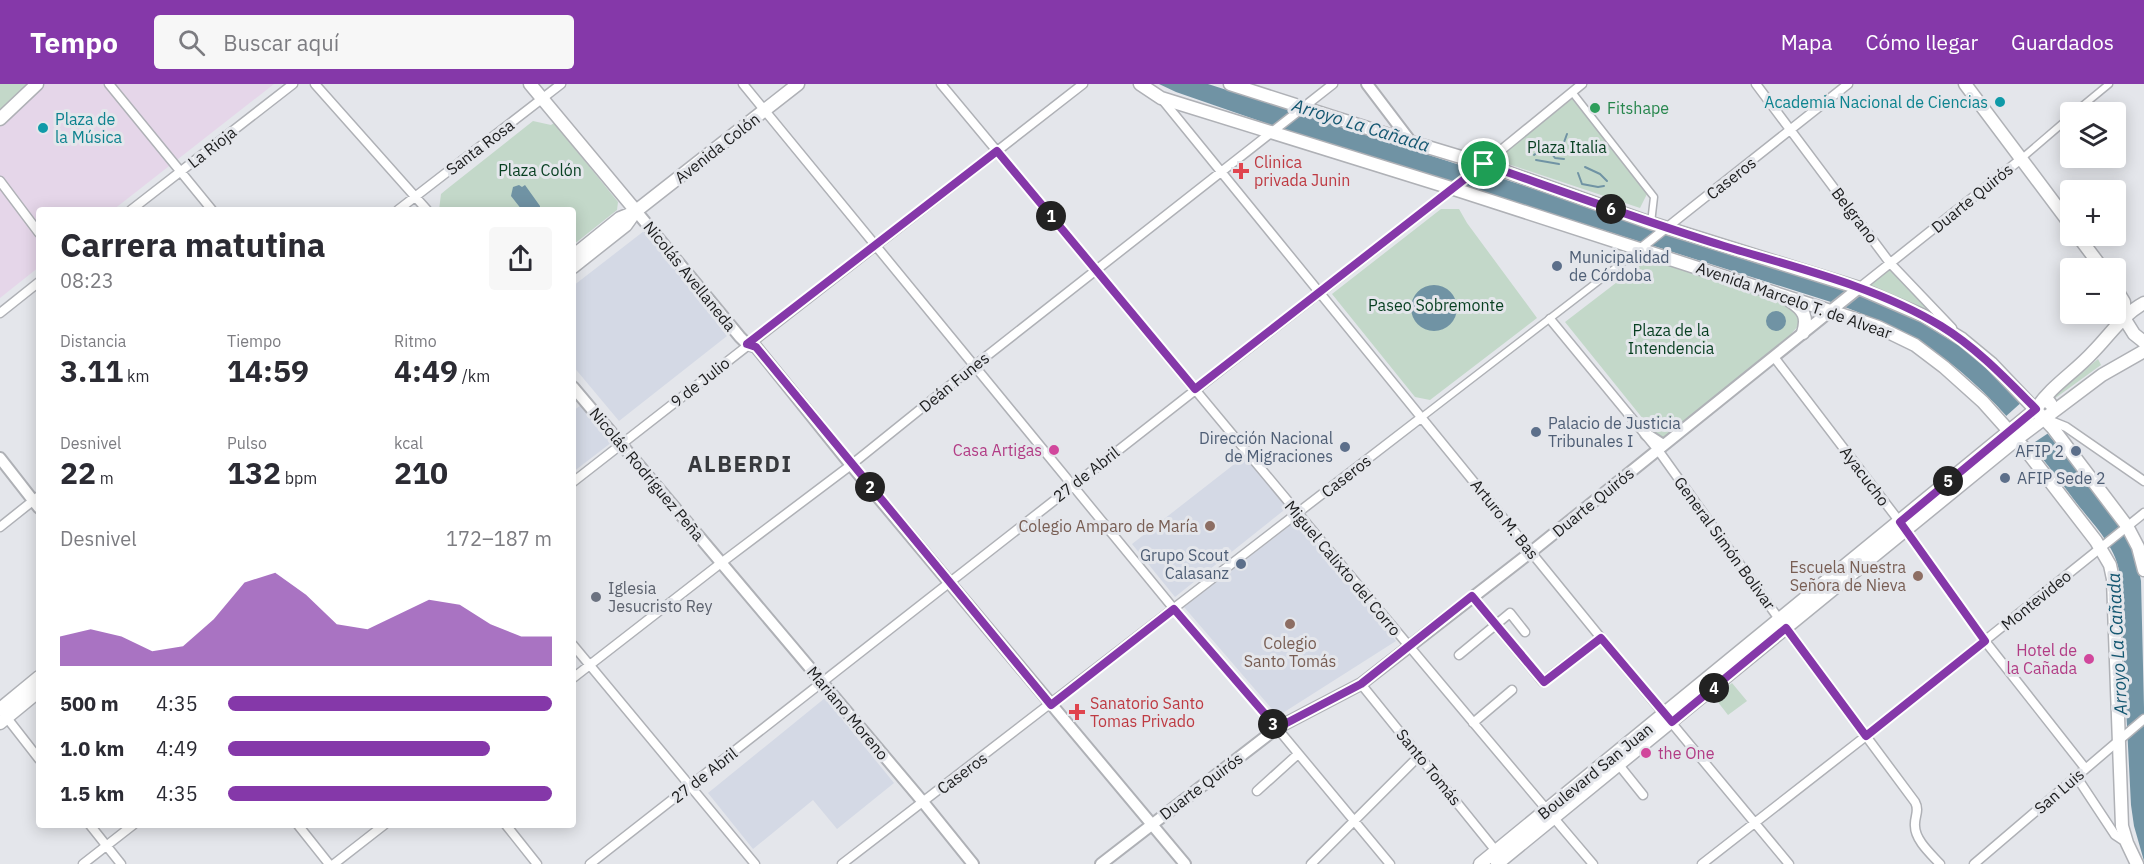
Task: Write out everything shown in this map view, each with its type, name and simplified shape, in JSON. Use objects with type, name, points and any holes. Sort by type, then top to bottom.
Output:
[{"type":"main road","points":[[0,119],[37,84]]},
{"type":"main road","name":"Nicolás Avellaneda","points":[[530,84],[636,211]]},
{"type":"main road","name":"Avenida Colón","points":[[576,254],[620,218],[636,211],[798,84]]},
{"type":"main road","name":"Avenida Marcelo T. de Alvear","points":[[1140,84],[1161,98],[1641,248],[1878,327],[1915,345],[1944,367],[2013,434],[2101,547],[2110,565],[2114,579],[2122,826],[2135,863]]},
{"type":"main road","name":"Avenida Marcelo T. de Alvear","points":[[1230,84],[1484,164],[1651,223],[1860,288],[1924,316],[1962,339],[1991,363],[2045,418],[2127,526],[2138,547],[2144,570]]},
{"type":"main road","points":[[1965,84],[2060,211]]},
{"type":"main road","name":"Avenida Colón","points":[[576,265],[626,225],[636,211]]},
{"type":"main road","points":[[2086,246],[2095,258]]},
{"type":"main road","points":[[1784,297],[1803,311],[1806,323],[1803,333]]},
{"type":"main road","points":[[2126,299],[2131,304],[2142,306]]},
{"type":"main road","name":"Boulevard San Juan","points":[[2126,317],[2142,306]]},
{"type":"main road","points":[[2126,321],[2134,334],[2144,342]]},
{"type":"main road","name":"Boulevard San Juan","points":[[1480,864],[1501,859],[1550,814],[2013,434],[2036,409],[2045,395],[2093,352],[2119,324]]},
{"type":"main road","name":"Boulevard San Juan","points":[[2013,434],[2045,418],[2102,375],[2144,351]]},
{"type":"main road","points":[[2,716],[36,680]]},
{"type":"main road","points":[[2,716],[36,693]]},
{"type":"main road","name":"Boulevard San Juan","points":[[1550,814],[1619,765],[1669,718]]},
{"type":"street","points":[[109,84],[210,207]]},
{"type":"street","name":"La Rioja","points":[[135,207],[293,84]]},
{"type":"street","points":[[315,84],[425,207]]},
{"type":"street","name":"Santa Rosa","points":[[402,207],[561,84]]},
{"type":"street","points":[[743,84],[974,366],[1074,484],[1174,609],[1390,864]]},
{"type":"street","name":"Miguel Calixto del Corro","points":[[941,84],[1296,514],[1593,864]]},
{"type":"street","name":"9 de Julio","points":[[576,480],[1083,84]]},
{"type":"street","name":"Deán Funes","points":[[576,676],[851,465],[1333,84]]},
{"type":"street","points":[[1367,84],[1411,142]]},
{"type":"street","points":[[1566,84],[1654,196],[1651,223]]},
{"type":"street","name":"27 de Abril","points":[[590,864],[1484,164],[1582,84]]},
{"type":"street","name":"Belgrano","points":[[1756,84],[1890,263],[1962,339]]},
{"type":"street","name":"Caseros","points":[[842,864],[1550,319],[1848,84]]},
{"type":"street","points":[[2087,102],[2109,84]]},
{"type":"street","name":"Arturo M. Bas","points":[[1161,98],[1601,638],[1790,864]]},
{"type":"street","name":"Duarte Quirós","points":[[1101,864],[1277,728],[1361,684],[1531,552],[2060,126]]},
{"type":"street","points":[[0,181],[36,229]]},
{"type":"street","name":"Nicolás Avellaneda","points":[[636,211],[747,344],[756,347],[851,465],[1185,864]]},
{"type":"street","points":[[0,313],[36,284]]},
{"type":"street","points":[[1550,319],[1646,434],[1661,448]]},
{"type":"street","name":"Ayacucho","points":[[1774,357],[1903,526],[1985,641],[2085,768]]},
{"type":"street","name":"Nicolás Rodríguez Peña","points":[[576,390],[721,563]]},
{"type":"street","points":[[2045,418],[2066,427],[2144,481]]},
{"type":"street","name":"General Simón Bolivar","points":[[1661,448],[1783,624],[1916,802],[1918,808],[1914,824],[1917,836],[1940,864]]},
{"type":"street","points":[[0,458],[36,501]]},
{"type":"street","points":[[0,527],[36,503]]},
{"type":"street","name":"Montevideo","points":[[1702,864],[2144,513]]},
{"type":"street","name":"Mariano Moreno","points":[[721,563],[973,864]]},
{"type":"street","points":[[1472,596],[1544,682],[1601,638]]},
{"type":"street","points":[[1459,655],[1510,614],[1525,632]]},
{"type":"street","points":[[576,649],[755,864]]},
{"type":"street","name":"Santo Tomás","points":[[1361,684],[1501,859]]},
{"type":"street","points":[[1473,723],[1512,690]]},
{"type":"street","points":[[2,716],[36,756]]},
{"type":"street","name":"San Luis","points":[[1974,864],[2144,718]]},
{"type":"street","points":[[1257,791],[1298,754]]},
{"type":"street","points":[[1311,864],[1420,755]]},
{"type":"street","points":[[1619,765],[1643,795]]},
{"type":"street","points":[[2076,776],[2115,834],[2127,843]]},
{"type":"street","points":[[92,828],[121,864]]},
{"type":"street","points":[[83,864],[129,828]]},
{"type":"street","points":[[300,828],[329,864]]},
{"type":"street","points":[[334,864],[380,828]]},
{"type":"street","points":[[508,828],[537,864]]},
{"type":"shaded area","points":[[45,84],[274,84],[117,207],[36,207],[36,269],[0,298],[0,127]]},
{"type":"shaded area","points":[[644,231],[727,336],[619,421],[576,370],[576,284]]},
{"type":"shaded area","points":[[581,405],[612,442],[576,470],[576,409]]},
{"type":"shaded area","name":"Colegio Amparo de María","points":[[1246,455],[1288,507],[1175,597],[1132,544]]},
{"type":"shaded area","name":"Colegio Santo Tomás","points":[[1296,521],[1396,641],[1278,716],[1184,607]]},
{"type":"shaded area","points":[[825,698],[894,783],[837,829],[813,800],[753,849],[708,793]]},
{"type":"green space","points":[[0,84],[37,84],[0,119]]},
{"type":"green space","name":"Plaza Italia","points":[[1572,99],[1648,192],[1640,208],[1505,163],[1503,154]]},
{"type":"green space","name":"Plaza Colón","points":[[533,121],[551,125],[554,123],[618,202],[617,210],[576,243],[576,207],[439,207],[441,194]]},
{"type":"green space","name":"Paseo Sobremonte","points":[[1441,209],[1459,209],[1537,318],[1430,400],[1415,397],[1332,294]]},
{"type":"green space","name":"Plaza de la Intendencia","points":[[1651,256],[1786,304],[1798,312],[1799,325],[1786,340],[1660,440],[1565,322]]},
{"type":"green space","points":[[1890,263],[1962,339],[1859,288]]},
{"type":"green space","points":[[2098,359],[2101,365],[2054,399],[2053,396]]},
{"type":"green space","points":[[1732,683],[1747,701],[1728,715],[1714,697]]},
{"type":"water","points":[[1159,84],[1208,84],[1873,298],[1944,332],[1980,360],[2020,400],[2074,466],[2120,527],[2136,556],[2141,581],[2144,861],[2134,826],[2131,805],[2119,570],[2116,560],[2101,534],[2025,437],[1989,397],[1948,362],[1904,333],[1831,302],[1283,129]]},
{"type":"water","points":[[525,185],[540,207],[520,207],[511,196],[513,187]]},
{"type":"water","points":[[1434,285],[1450,292],[1457,308],[1450,324],[1434,331],[1418,324],[1411,308],[1418,292]]},
{"type":"water","points":[[1776,311],[1783,314],[1786,321],[1783,328],[1776,331],[1769,328],[1766,321],[1769,314]]},
{"type":"pier","points":[[2024,400],[2050,432],[2029,446],[2004,418]]},
{"type":"waterway","points":[[1567,134],[1563,145],[1567,152]]},
{"type":"waterway","points":[[1534,155],[1539,151],[1549,150],[1555,158],[1564,159]]},
{"type":"waterway","points":[[1536,160],[1559,164]]},
{"type":"waterway","points":[[1585,167],[1600,174],[1607,181]]},
{"type":"waterway","points":[[1578,173],[1582,184],[1604,186]]},
{"type":"place","name":"Academia Nacional de Ciencias","points":[[2000,102]]},
{"type":"place","name":"Fitshape","points":[[1595,108]]},
{"type":"place","name":"Plaza de la Música","points":[[43,128]]},
{"type":"place","name":"Clinica privada Junin","points":[[1241,171]]},
{"type":"place","name":"Municipalidad de Córdoba","points":[[1557,266]]},
{"type":"place","name":"Palacio de Justicia Tribunales I","points":[[1536,432]]},
{"type":"place","name":"Dirección Nacional de Migraciones","points":[[1345,447]]},
{"type":"place","name":"Casa Artigas","points":[[1054,450]]},
{"type":"place","name":"AFIP 2","points":[[2076,451]]},
{"type":"place","name":"AFIP Sede 2","points":[[2005,478]]},
{"type":"place","name":"Colegio Amparo de María","points":[[1210,526]]},
{"type":"place","name":"Grupo Scout Calasanz","points":[[1241,564]]},
{"type":"place","name":"Escuela Nuestra Señora de Nieva","points":[[1918,576]]},
{"type":"place","name":"Iglesia Jesucristo Rey","points":[[596,597]]},
{"type":"place","name":"Colegio Santo Tomás","points":[[1290,624]]},
{"type":"place","name":"Hotel de la Cañada","points":[[2089,659]]},
{"type":"place","name":"Sanatorio Santo Tomas Privado","points":[[1077,712]]},
{"type":"place","name":"the One","points":[[1646,753]]},
{"type":"district","name":"ALBERDI","points":[[740,463]]},
{"type":"route","points":[[997,151],[1195,389],[1484,164],[1651,223],[1860,288],[1924,316],[1962,339],[1991,363],[2036,409],[1900,522],[1985,641],[1866,736],[1786,628],[1672,722],[1601,638],[1544,682],[1472,596],[1361,684],[1277,728],[1174,609],[1051,705],[756,347],[747,344],[997,151]]},
{"type":"water label","name":"Arroyo La Cañada","points":[[1361,125]]},
{"type":"water label","name":"Arroyo La Cañada","points":[[2117,644]]}]
